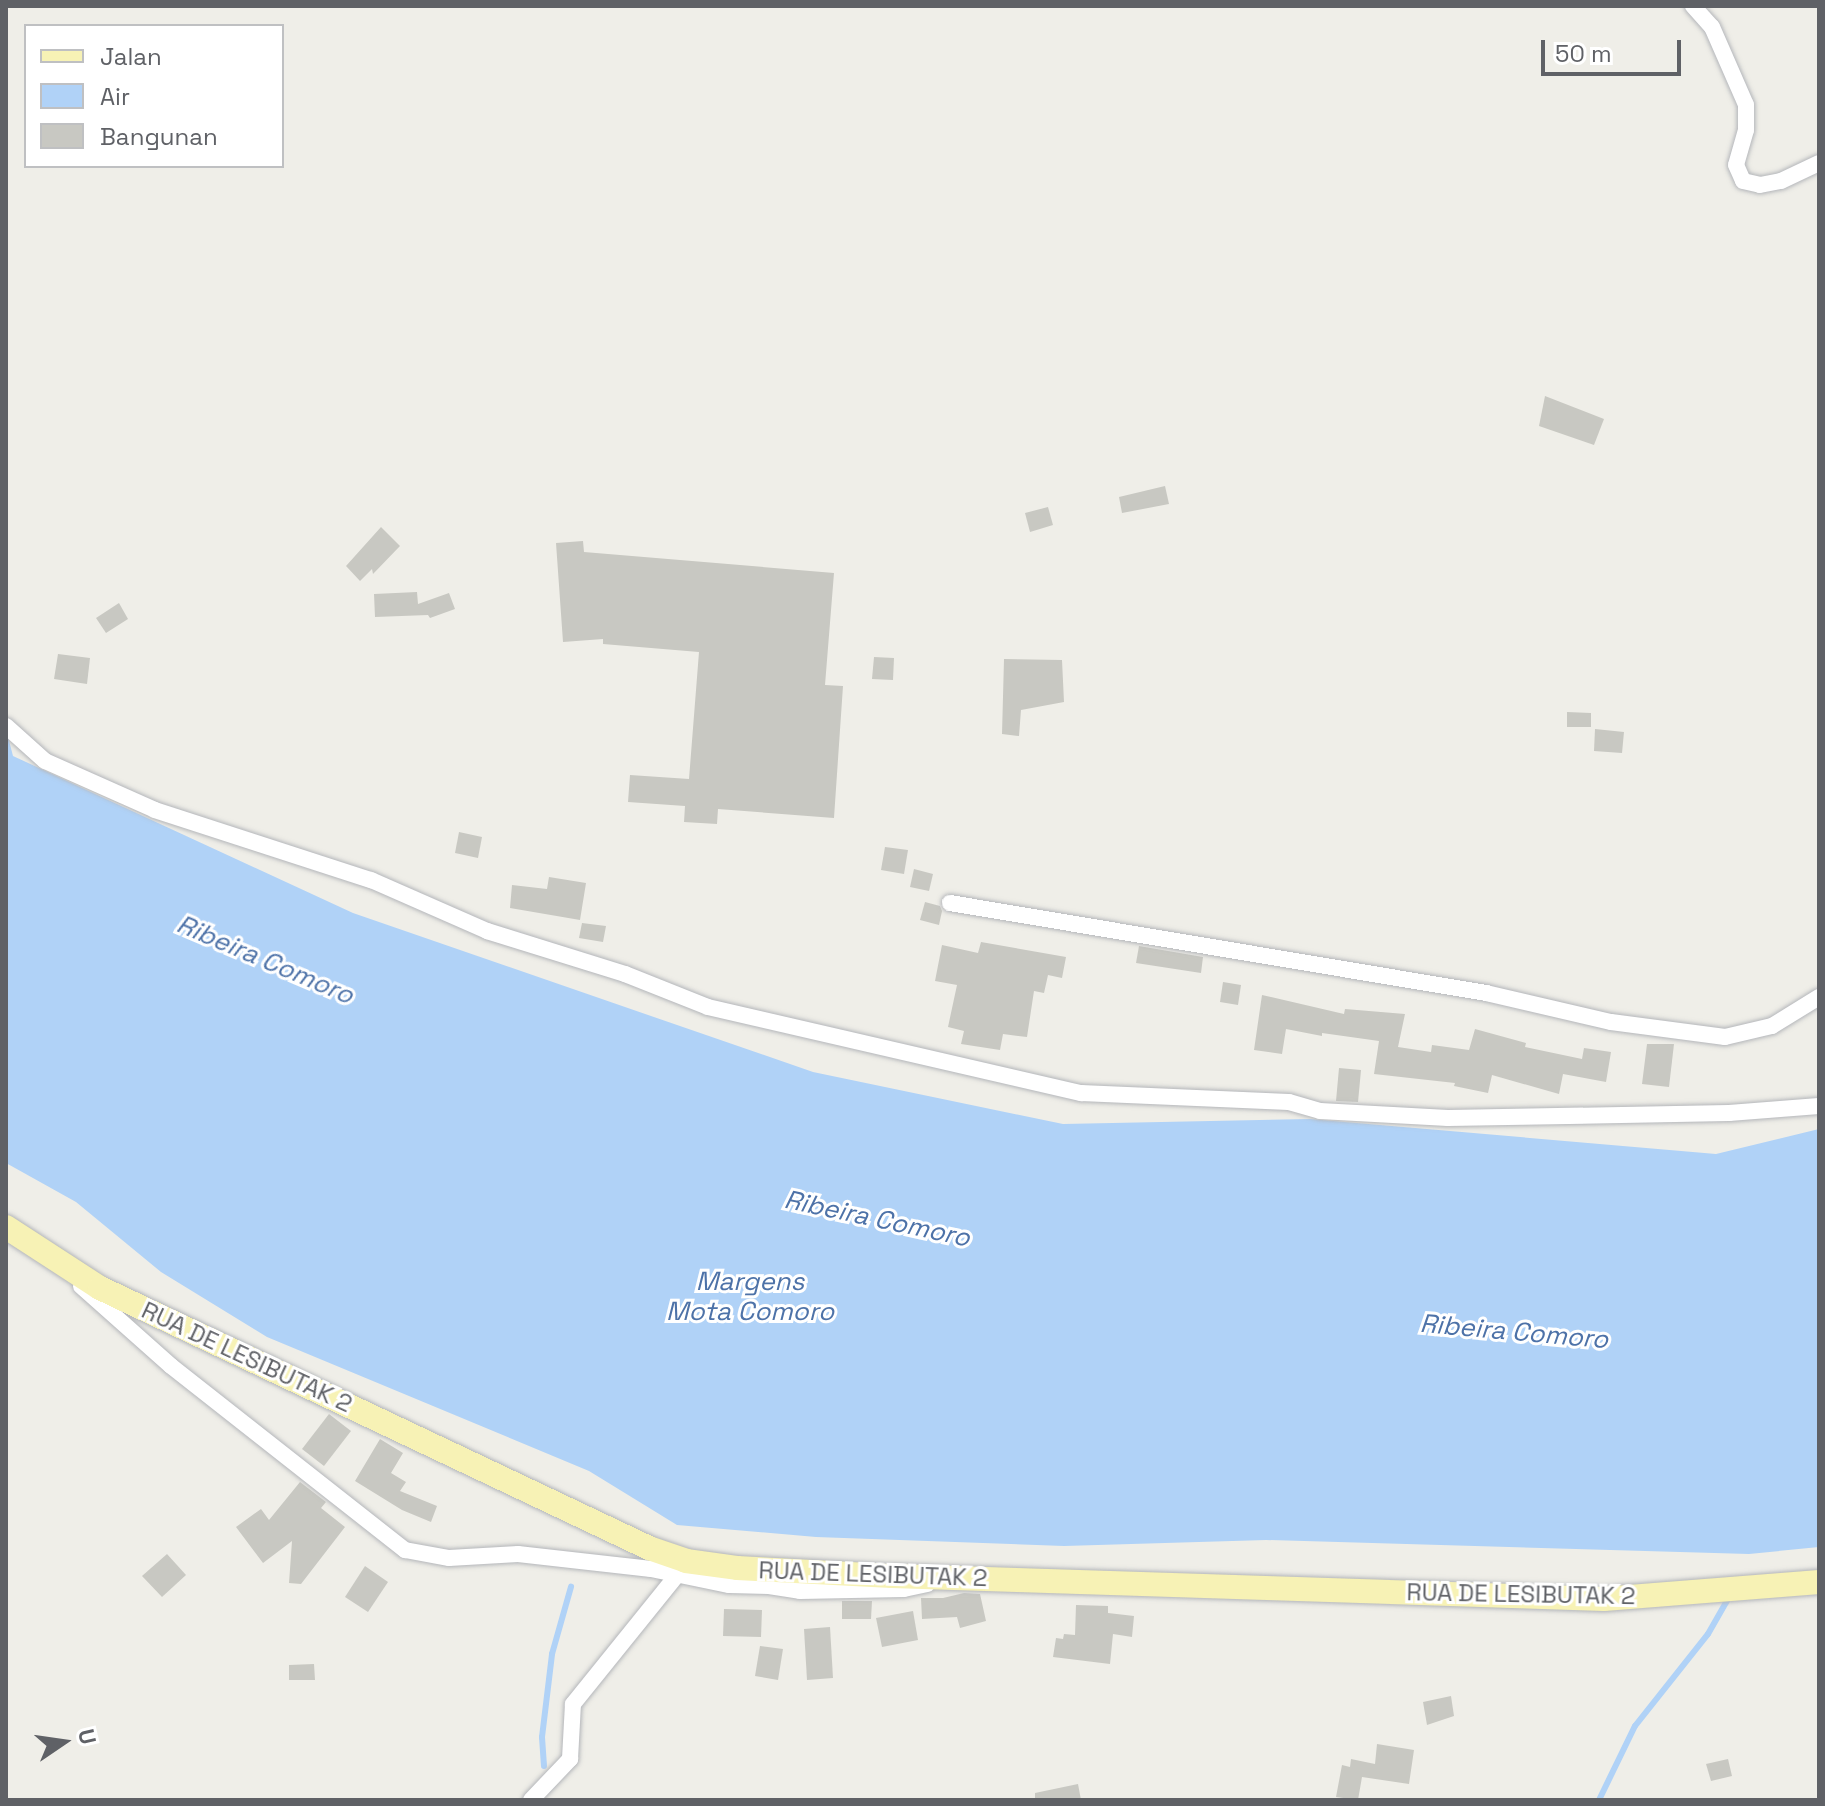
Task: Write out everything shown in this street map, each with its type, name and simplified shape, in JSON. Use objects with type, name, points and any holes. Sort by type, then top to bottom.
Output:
[{"type":"main road","name":"RUA DE LESIBUTAK 2","points":[[6,1227],[100,1288],[649,1548],[686,1561],[737,1568],[957,1578],[1604,1599],[1819,1582]]},
{"type":"street","points":[[1693,6],[1712,27],[1746,105],[1746,130],[1736,165],[1743,181],[1760,185],[1781,181],[1819,163]]},
{"type":"street","points":[[6,726],[45,761],[155,810],[371,880],[487,931],[625,974],[708,1007],[1081,1093],[1289,1102],[1320,1111],[1448,1118],[1729,1113],[1819,1106]]},
{"type":"street","points":[[950,903],[1486,993],[1611,1022],[1725,1037],[1772,1026],[1819,997]]},
{"type":"street","points":[[38,1248],[171,1366],[405,1550],[449,1558],[518,1554],[729,1585],[800,1591],[904,1589],[957,1578]]},
{"type":"street","points":[[531,1800],[570,1759],[573,1704],[677,1575]]},
{"type":"water","name":"Margens Mota Comoro","points":[[6,729],[13,756],[353,913],[813,1072],[1063,1124],[1310,1119],[1716,1154],[1819,1129],[1819,1547],[1749,1554],[1266,1540],[1064,1546],[816,1537],[677,1525],[589,1471],[267,1337],[161,1272],[76,1202],[6,1163]]},
{"type":"building","points":[[1545,396],[1604,419],[1594,445],[1539,426]]},
{"type":"building","points":[[1165,486],[1169,504],[1122,513],[1119,497]]},
{"type":"building","points":[[1048,507],[1053,525],[1030,532],[1025,513]]},
{"type":"building","points":[[381,527],[400,546],[373,574],[372,569],[360,581],[346,566]]},
{"type":"building","points":[[583,541],[584,552],[834,573],[825,685],[843,686],[834,818],[718,809],[717,824],[684,822],[685,806],[628,802],[630,775],[689,779],[699,652],[603,644],[603,639],[563,642],[556,543]]},
{"type":"building","points":[[417,592],[418,604],[449,593],[455,609],[430,618],[428,615],[375,617],[374,594]]},
{"type":"building","points":[[119,603],[128,619],[106,633],[96,618]]},
{"type":"building","points":[[58,654],[90,658],[87,684],[54,679]]},
{"type":"building","points":[[874,657],[894,658],[893,680],[872,679]]},
{"type":"building","points":[[1004,659],[1062,660],[1064,702],[1021,710],[1019,736],[1002,734]]},
{"type":"building","points":[[1567,712],[1591,713],[1591,727],[1567,727]]},
{"type":"building","points":[[1595,729],[1624,732],[1622,753],[1594,751]]},
{"type":"building","points":[[459,832],[482,837],[478,858],[455,853]]},
{"type":"building","points":[[885,847],[908,850],[904,874],[881,870]]},
{"type":"building","points":[[914,869],[933,874],[929,891],[910,887]]},
{"type":"building","points":[[549,877],[586,883],[580,920],[510,908],[512,885],[547,889]]},
{"type":"building","points":[[925,902],[940,906],[939,925],[920,920]]},
{"type":"building","points":[[582,923],[606,926],[603,942],[579,938]]},
{"type":"building","points":[[981,942],[1066,957],[1062,978],[1048,975],[1044,993],[1034,991],[1027,1037],[1003,1034],[1000,1050],[961,1044],[964,1031],[948,1027],[957,985],[935,981],[942,945],[978,953]]},
{"type":"building","points":[[1139,946],[1203,957],[1201,973],[1136,963]]},
{"type":"building","points":[[1223,982],[1241,985],[1238,1005],[1220,1002]]},
{"type":"building","points":[[1262,995],[1344,1014],[1345,1009],[1405,1014],[1398,1047],[1431,1052],[1432,1045],[1469,1050],[1475,1029],[1526,1043],[1525,1047],[1582,1059],[1584,1048],[1611,1052],[1606,1082],[1563,1074],[1559,1094],[1492,1075],[1488,1093],[1454,1086],[1455,1083],[1374,1074],[1379,1041],[1286,1029],[1282,1054],[1254,1050]]},
{"type":"building","points":[[1647,1044],[1674,1044],[1669,1087],[1642,1084]]},
{"type":"building","points":[[1339,1068],[1361,1070],[1358,1102],[1336,1101]]},
{"type":"building","points":[[329,1414],[351,1431],[324,1466],[302,1449]]},
{"type":"building","points":[[380,1439],[403,1453],[391,1473],[406,1482],[400,1491],[437,1506],[431,1522],[402,1510],[355,1481]]},
{"type":"building","points":[[300,1482],[326,1502],[321,1508],[345,1527],[301,1584],[289,1583],[292,1541],[263,1563],[236,1527],[261,1509],[269,1520]]},
{"type":"building","points":[[167,1554],[186,1575],[162,1597],[142,1576]]},
{"type":"building","points":[[365,1566],[388,1582],[368,1612],[345,1597]]},
{"type":"building","points":[[964,1593],[980,1594],[986,1621],[960,1628],[957,1617],[922,1619],[921,1598],[943,1598]]},
{"type":"building","points":[[842,1601],[872,1601],[871,1619],[842,1619]]},
{"type":"building","points":[[1076,1605],[1108,1606],[1108,1613],[1134,1616],[1132,1637],[1113,1634],[1110,1664],[1053,1657],[1056,1638],[1063,1639],[1064,1634],[1075,1635]]},
{"type":"building","points":[[724,1609],[762,1610],[761,1637],[723,1636]]},
{"type":"building","points":[[913,1611],[918,1640],[882,1647],[876,1618]]},
{"type":"building","points":[[830,1627],[833,1678],[807,1680],[804,1629]]},
{"type":"building","points":[[760,1646],[783,1649],[778,1680],[755,1676]]},
{"type":"building","points":[[314,1664],[315,1680],[289,1680],[289,1665]]},
{"type":"building","points":[[1451,1696],[1454,1716],[1427,1725],[1423,1702]]},
{"type":"building","points":[[1377,1744],[1414,1750],[1409,1784],[1362,1777],[1358,1800],[1336,1797],[1342,1765],[1350,1767],[1351,1759],[1375,1764]]},
{"type":"building","points":[[1728,1759],[1732,1776],[1711,1781],[1706,1764]]},
{"type":"building","points":[[1078,1784],[1081,1800],[1035,1800],[1035,1793]]},
{"type":"waterway","points":[[544,1766],[542,1737],[552,1654],[571,1587]]},
{"type":"waterway","points":[[1599,1800],[1635,1726],[1708,1634],[1728,1599]]},
{"type":"water label","name":"Ribeira Comoro","points":[[265,960]]},
{"type":"water label","name":"Ribeira Comoro","points":[[877,1219]]},
{"type":"water label","name":"Ribeira Comoro","points":[[1514,1332]]}]
